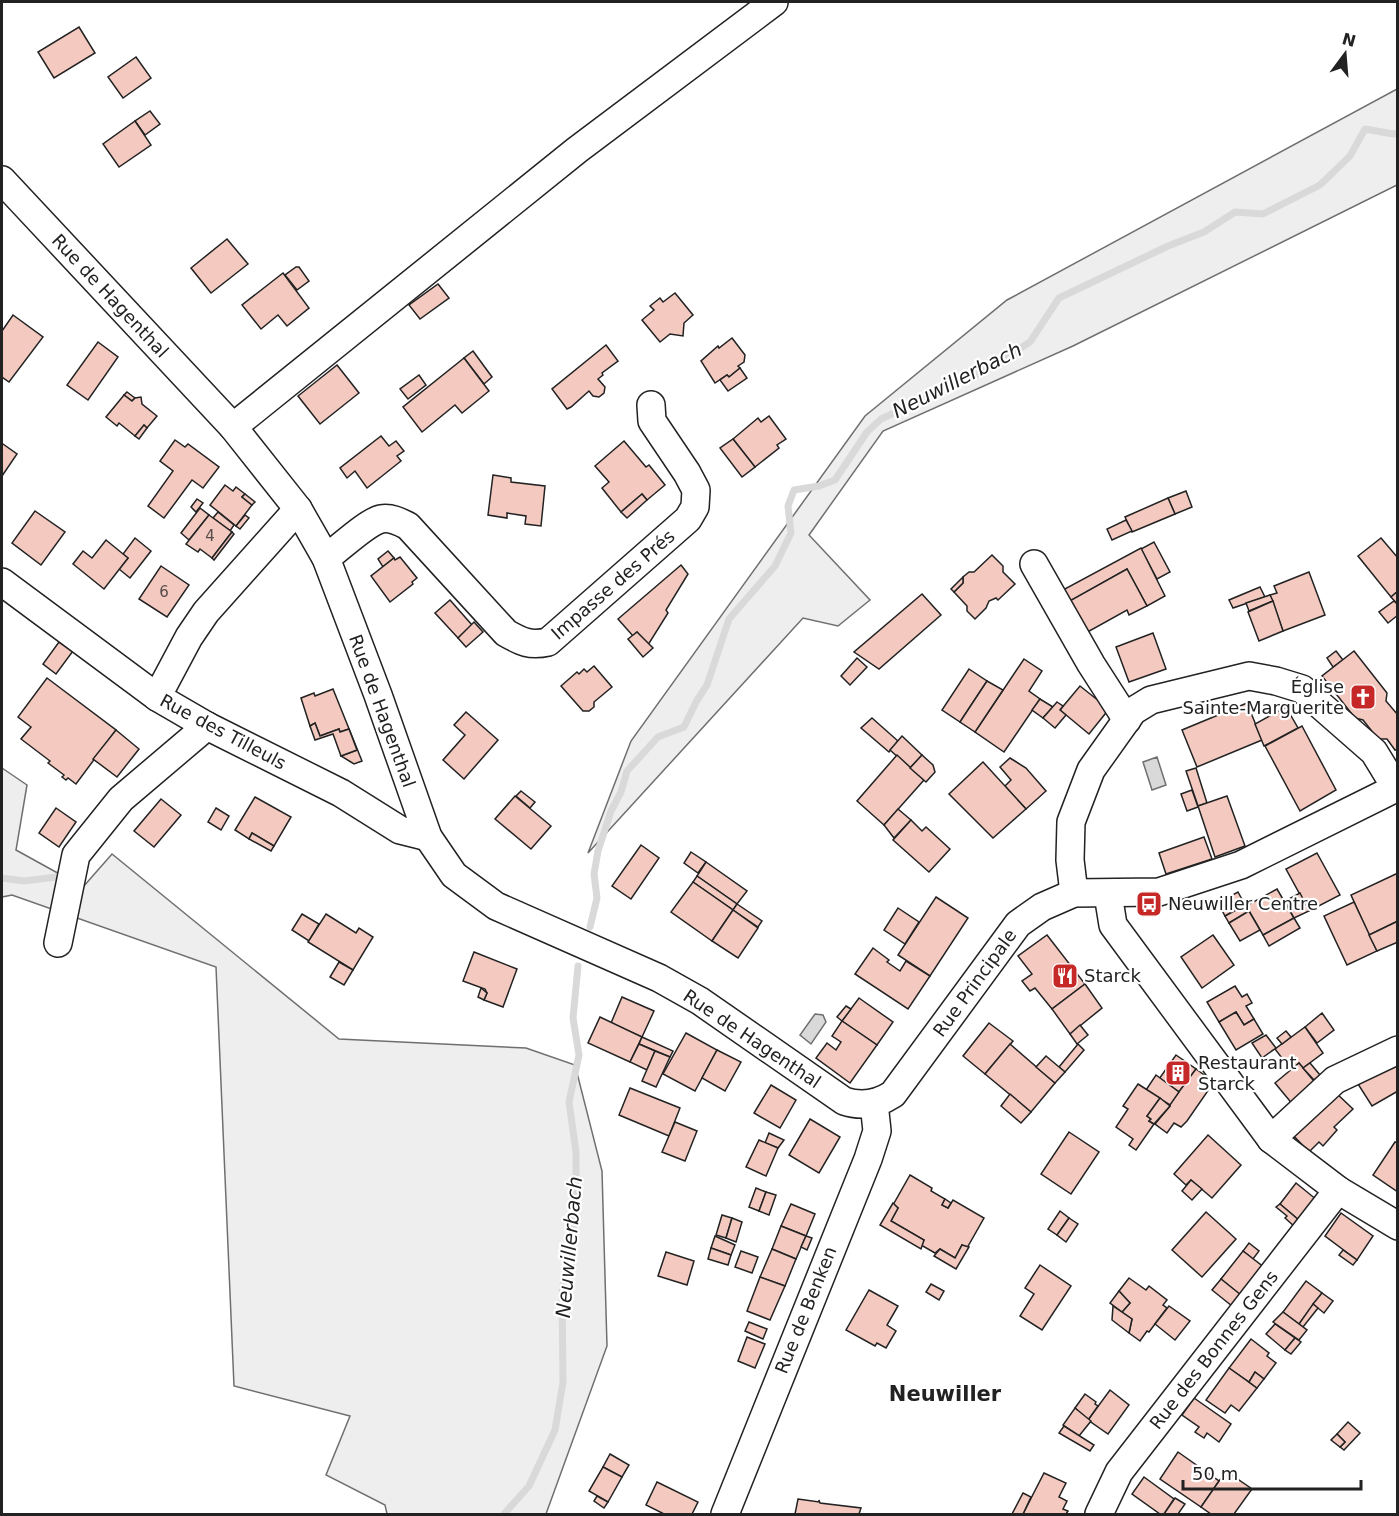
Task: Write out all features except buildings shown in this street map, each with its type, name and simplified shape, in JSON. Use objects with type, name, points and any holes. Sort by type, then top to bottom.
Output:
[{"type":"street","points":[[233,427],[577,150],[774,2]]},
{"type":"street","name":"Rue de Hagenthal","points":[[2,180],[233,427],[298,509],[326,558],[428,837],[454,875],[496,906],[659,978],[700,1001],[844,1101],[854,1104],[874,1103]]},
{"type":"street","name":"Impasse des Prés","points":[[326,558],[373,523],[382,519],[393,519],[408,526],[507,633],[523,643],[534,645],[548,642],[688,519],[695,507],[696,490],[652,421],[651,405]]},
{"type":"street","points":[[157,697],[189,637],[206,612],[298,509]]},
{"type":"street","points":[[1034,564],[1091,664],[1127,720]]},
{"type":"street","name":"Rue des Tilleuls","points":[[2,582],[157,697],[207,726],[341,793],[400,830],[428,837]]},
{"type":"street","points":[[1074,893],[1070,860],[1071,822],[1091,770],[1133,711],[1151,700],[1249,676],[1302,689],[1374,752],[1397,788]]},
{"type":"street","points":[[58,943],[76,855],[121,799],[207,726]]},
{"type":"street","name":"Rue Principale","points":[[874,1103],[886,1099],[900,1087],[1018,924],[1042,907],[1074,893],[1160,892],[1241,865],[1397,788]]},
{"type":"street","points":[[1108,894],[1113,925],[1271,1139],[1338,1190],[1398,1226]]},
{"type":"street","points":[[1271,1139],[1335,1080],[1398,1050]]},
{"type":"street","name":"Rue de Benken","points":[[725,1515],[868,1159],[877,1131],[874,1103]]},
{"type":"street","name":"Rue des Bonnes Gens","points":[[1099,1515],[1119,1473],[1338,1190]]},
{"type":"shaded area","points":[[1397,89],[1397,185],[1073,346],[883,431],[809,535],[870,600],[838,626],[803,618],[588,853],[631,741],[865,416],[1007,300]]},
{"type":"shaded area","points":[[1157,757],[1166,785],[1152,790],[1143,762]]},
{"type":"shaded area","points":[[2,768],[27,785],[16,850],[83,887],[112,854],[339,1039],[526,1048],[575,1065],[602,1171],[607,1346],[546,1514],[387,1514],[385,1505],[326,1475],[350,1416],[234,1386],[216,967],[12,895],[2,897]]},
{"type":"shaded area","points":[[815,1014],[823,1015],[826,1022],[811,1044],[800,1035]]},
{"type":"waterway","name":"Neuwillerbach","points":[[590,927],[597,898],[594,874],[598,851],[627,771],[658,737],[684,727],[707,685],[729,619],[775,566],[791,533],[788,506],[794,490],[819,486],[835,480],[867,432],[881,419],[984,371],[1030,342],[1059,298],[1168,246],[1204,232],[1235,212],[1263,214],[1320,185],[1350,156],[1365,129],[1398,133]]},
{"type":"waterway","points":[[2,878],[24,881],[56,877]]},
{"type":"waterway","name":"Neuwillerbach","points":[[504,1514],[529,1486],[555,1430],[563,1382],[562,1291],[573,1231],[576,1174],[576,1152],[569,1102],[579,1055],[573,1018],[578,966]]},
{"type":"place","name":"Église Sainte-Marguerite","points":[[1363,697]]},
{"type":"place","name":"Neuwiller Centre","points":[[1149,904]]},
{"type":"place","name":"Starck","points":[[1065,976]]},
{"type":"place","name":"Restaurant Starck","points":[[1178,1073]]},
{"type":"district","name":"Neuwiller","points":[[945,1394]]}]
